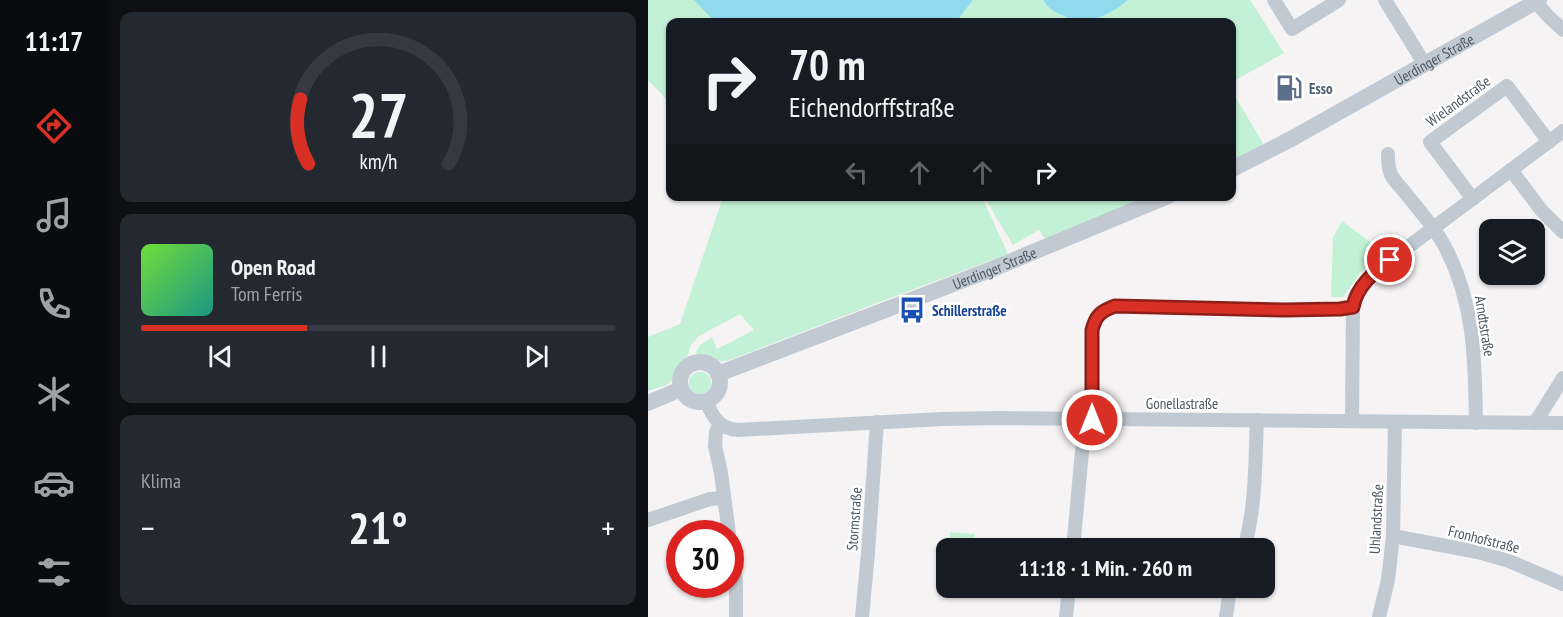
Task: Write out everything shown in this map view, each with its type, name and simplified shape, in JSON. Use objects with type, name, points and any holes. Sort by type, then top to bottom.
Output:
[{"type":"street","points":[[1274,0],[1292,29],[1339,0]]},
{"type":"street","points":[[1385,0],[1424,63]]},
{"type":"street","points":[[1536,1],[1563,30]]},
{"type":"street","name":"Uerdinger Straße","points":[[1236,167],[1291,139],[1536,1]]},
{"type":"street","name":"Wielandstraße","points":[[1473,199],[1430,142],[1507,86],[1549,142]]},
{"type":"street","points":[[1352,421],[1355,296],[1372,274],[1563,131]]},
{"type":"street","name":"Arndtstraße","points":[[1388,154],[1390,174],[1434,229],[1455,266],[1465,295],[1472,326],[1476,423]]},
{"type":"street","points":[[1511,170],[1542,211],[1563,232]]},
{"type":"street","name":"Uerdinger Straße","points":[[718,374],[995,268],[1156,201]]},
{"type":"street","points":[[1074,538],[1088,419],[1092,330],[1095,320],[1105,310],[1115,306],[1285,310],[1353,307]]},
{"type":"street","points":[[707,363],[718,374],[720,387],[707,402],[691,400],[681,389],[682,374],[692,364],[707,363]]},
{"type":"street","points":[[1535,423],[1563,378]]},
{"type":"street","points":[[648,403],[681,389]]},
{"type":"street","points":[[707,402],[715,420],[720,424],[716,432],[715,446],[727,520]]},
{"type":"street","name":"Gonellastraße","points":[[720,424],[726,428],[738,430],[942,419],[1563,423]]},
{"type":"street","points":[[1247,538],[1254,496],[1257,420]]},
{"type":"street","name":"Stormstraße","points":[[862,617],[877,422]]},
{"type":"street","name":"Uhlandstraße","points":[[1379,617],[1388,580],[1393,536],[1395,422]]},
{"type":"street","points":[[648,520],[710,499],[724,498]]},
{"type":"street","name":"Fronhofstraße","points":[[1393,536],[1478,552],[1509,561],[1563,584]]},
{"type":"street","points":[[736,598],[736,617]]},
{"type":"street","points":[[1066,617],[1068,598]]},
{"type":"street","points":[[1226,617],[1229,598]]},
{"type":"green space","points":[[648,0],[694,0],[711,18],[666,18],[666,99],[648,80]]},
{"type":"green space","points":[[973,0],[1043,0],[1044,3],[1070,18],[959,18]]},
{"type":"green space","points":[[1128,0],[1250,0],[1284,53],[1236,80],[1236,18],[1098,18]]},
{"type":"green space","points":[[1236,98],[1264,145],[1236,159]]},
{"type":"green space","points":[[722,201],[984,201],[1008,254],[727,361],[712,362],[698,357],[696,352],[700,345],[712,337],[717,349],[754,330],[740,314],[699,336],[690,346],[687,361],[673,380],[667,385],[648,391],[648,337],[680,324]]},
{"type":"green space","points":[[986,201],[1137,201],[1045,239],[1039,230],[1013,245]]},
{"type":"green space","points":[[1342,221],[1382,251],[1361,272],[1343,297],[1331,297],[1333,238]]},
{"type":"green space","points":[[700,372],[708,375],[711,383],[708,391],[700,394],[692,391],[689,383],[692,375]]},
{"type":"green space","points":[[950,532],[975,534],[974,538],[950,538]]},
{"type":"water","points":[[694,0],[973,0],[959,18],[711,18]]},
{"type":"water","points":[[1043,0],[1128,0],[1106,15],[1096,18],[1069,18],[1049,7]]},
{"type":"place","name":"Esso","points":[[1289,88]]},
{"type":"place","name":"Schillerstraße","points":[[912,310]]},
{"type":"route","points":[[1092,420],[1092,330],[1095,320],[1105,310],[1115,306],[1285,310],[1353,307],[1355,296],[1372,274],[1390,260]]}]
